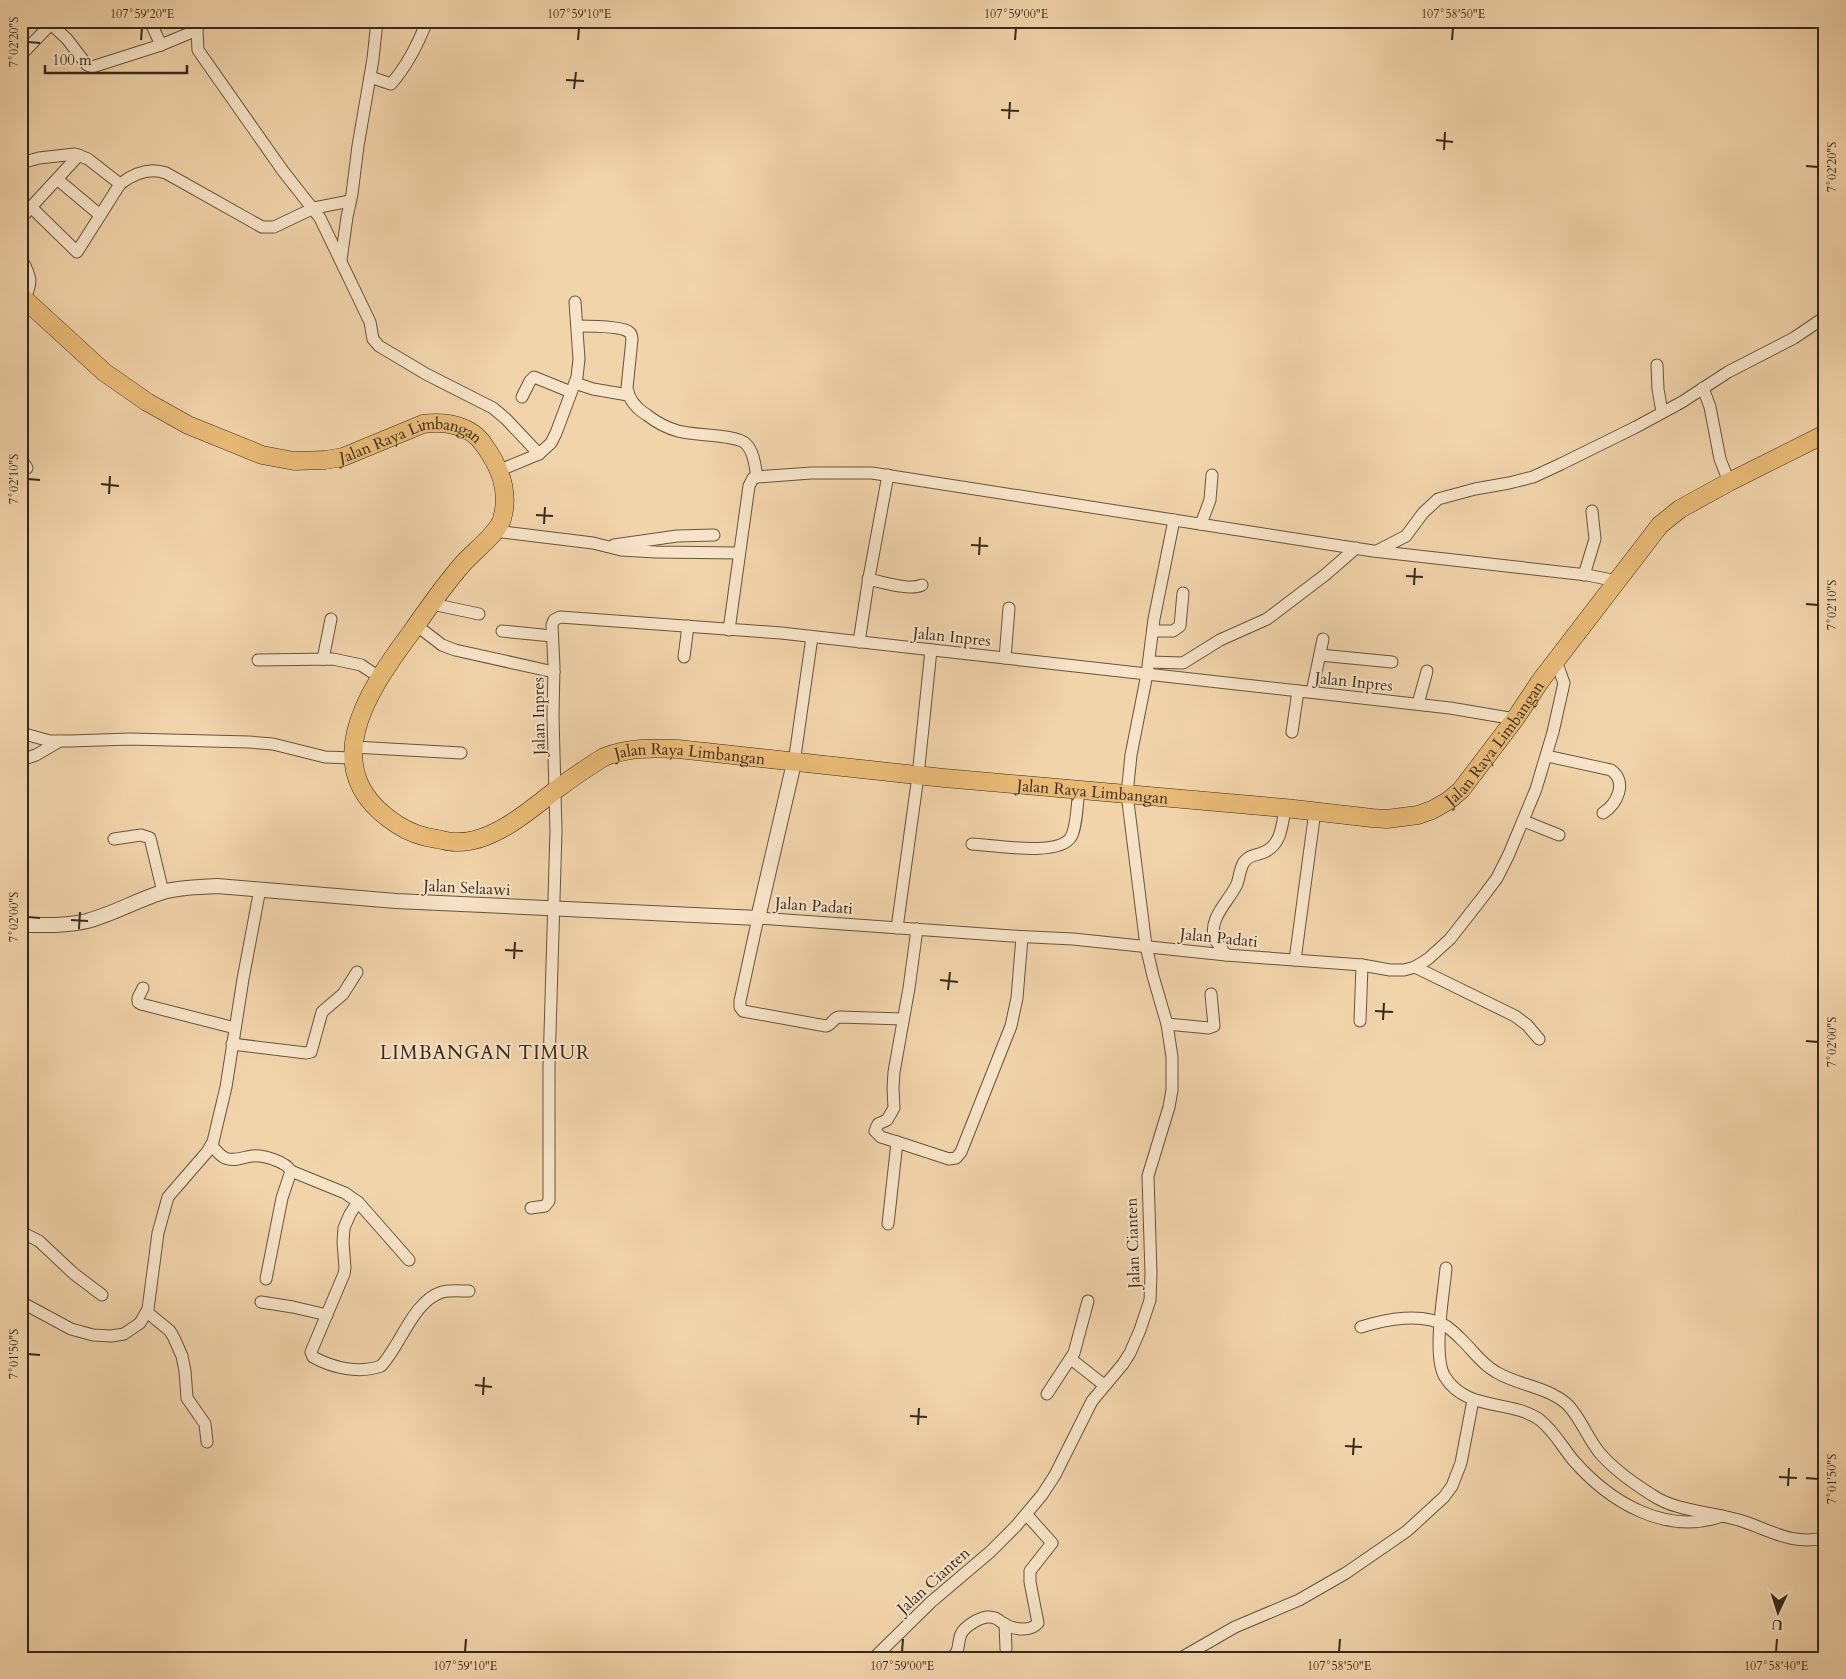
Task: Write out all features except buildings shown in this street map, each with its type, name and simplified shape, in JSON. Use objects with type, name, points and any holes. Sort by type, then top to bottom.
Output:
[{"type":"highway","name":"Jalan Raya Limbangan","points":[[23,297],[104,372],[146,402],[188,425],[262,455],[294,461],[325,460],[343,457],[423,424],[446,423],[466,429],[482,440],[500,470],[505,493],[502,519],[495,531],[460,567],[379,677],[361,713],[356,728],[354,753],[356,776],[362,791],[384,814],[408,832],[428,838],[456,842],[477,840],[506,826],[529,812],[556,790],[604,757],[619,751],[641,748],[678,750],[918,776],[1284,808],[1387,819],[1418,815],[1448,801],[1461,790],[1515,719],[1541,680],[1660,525],[1680,509],[1825,434]]},
{"type":"street","points":[[150,21],[161,44]]},
{"type":"street","points":[[341,260],[377,21]]},
{"type":"street","points":[[370,77],[391,84],[413,53],[427,21]]},
{"type":"street","points":[[21,55],[51,23],[90,66],[110,62],[161,44],[195,26],[198,50],[283,171],[314,208],[370,322],[373,339],[379,346],[426,374],[493,408],[539,454]]},
{"type":"street","points":[[21,163],[39,158],[69,154],[79,155],[88,159],[120,184]]},
{"type":"street","points":[[21,218],[79,155]]},
{"type":"street","points":[[31,207],[77,252],[120,184],[140,172],[161,171],[267,228],[274,228],[314,208],[350,201]]},
{"type":"street","points":[[57,179],[100,215]]},
{"type":"street","points":[[21,258],[31,279],[29,290],[23,297]]},
{"type":"street","points":[[500,470],[539,454],[551,443],[573,387],[579,358],[575,302]]},
{"type":"street","points":[[1148,668],[1182,663],[1220,640],[1267,619],[1325,575],[1367,550],[1406,536],[1423,513],[1438,499],[1533,477],[1636,427],[1728,372],[1794,338],[1825,317]]},
{"type":"street","points":[[577,326],[609,327],[627,330],[632,339],[628,395],[638,409],[657,422],[678,431],[739,438],[751,450],[758,476]]},
{"type":"street","points":[[1657,365],[1658,389],[1662,412]]},
{"type":"street","points":[[522,397],[534,377],[573,387],[628,395]]},
{"type":"street","points":[[1703,388],[1710,407],[1720,459],[1729,482]]},
{"type":"street","points":[[729,630],[749,486],[753,478],[758,476],[852,472],[888,475],[1367,550],[1584,575],[1617,581]]},
{"type":"street","points":[[859,642],[868,579],[888,475]]},
{"type":"street","points":[[1201,524],[1210,500],[1212,475]]},
{"type":"street","points":[[1584,575],[1595,539],[1592,511]]},
{"type":"street","name":"Jalan Cianten","points":[[874,1658],[932,1602],[990,1552],[1042,1495],[1055,1475],[1092,1401],[1130,1353],[1150,1300],[1152,1274],[1148,1176],[1169,1107],[1172,1090],[1172,1057],[1167,1024],[1146,946],[1127,794],[1131,755],[1174,520]]},
{"type":"street","points":[[495,531],[593,543],[621,550],[739,553]]},
{"type":"street","points":[[609,546],[677,536],[714,535]]},
{"type":"street","points":[[868,579],[917,588],[922,585]]},
{"type":"street","points":[[1153,631],[1173,631],[1180,626],[1183,593]]},
{"type":"street","points":[[432,604],[479,614]]},
{"type":"street","points":[[1005,658],[1009,608]]},
{"type":"street","name":"Jalan Inpres","points":[[531,1208],[545,1206],[549,1200],[548,1100],[556,790],[552,636],[554,620],[560,616],[781,633],[1005,658],[1148,668],[1298,691],[1483,712],[1515,719]]},
{"type":"street","points":[[323,659],[331,619]]},
{"type":"street","points":[[416,625],[442,645],[455,650],[554,672]]},
{"type":"street","points":[[684,657],[688,626]]},
{"type":"street","points":[[502,631],[552,636]]},
{"type":"street","points":[[758,918],[794,763],[812,637]]},
{"type":"street","points":[[1312,692],[1323,639]]},
{"type":"street","points":[[897,928],[918,776],[931,650]]},
{"type":"street","points":[[1320,656],[1392,662]]},
{"type":"street","points":[[258,660],[333,659],[361,665],[379,677]]},
{"type":"street","points":[[1540,1039],[1527,1025],[1515,1016],[1416,967],[1450,939],[1497,878],[1509,854],[1524,821],[1547,756],[1564,683],[1556,661]]},
{"type":"street","points":[[1418,704],[1427,671]]},
{"type":"street","points":[[1292,732],[1298,691]]},
{"type":"street","points":[[21,733],[60,741],[130,739],[250,742],[273,744],[324,757],[354,753],[460,753]]},
{"type":"street","points":[[21,760],[36,755],[60,741]]},
{"type":"street","points":[[1547,756],[1611,770],[1614,773],[1619,782],[1617,799],[1611,808],[1603,813]]},
{"type":"street","points":[[972,844],[1036,848],[1054,846],[1066,842],[1073,832],[1079,790]]},
{"type":"street","points":[[1226,955],[1215,939],[1214,932],[1217,916],[1234,891],[1244,862],[1276,844],[1280,836],[1284,808]]},
{"type":"street","points":[[1294,960],[1316,811]]},
{"type":"street","points":[[1524,821],[1559,835]]},
{"type":"street","points":[[114,839],[141,835],[150,838],[163,892]]},
{"type":"street","name":"Jalan Selaawi","points":[[21,925],[67,924],[86,921],[163,892],[196,887],[260,889],[396,901],[758,918]]},
{"type":"street","points":[[21,1302],[71,1329],[93,1335],[111,1336],[124,1334],[140,1323],[147,1312],[158,1234],[168,1197],[194,1169],[211,1145],[226,1087],[260,889]]},
{"type":"street","name":"Jalan Padati","points":[[903,1019],[839,1017],[826,1026],[743,1011],[740,1007],[758,918],[1073,939],[1226,955],[1362,965],[1390,970],[1404,970],[1416,967]]},
{"type":"street","points":[[917,929],[894,1072],[894,1108],[887,1120],[878,1124],[874,1131],[881,1137],[950,1159],[959,1156],[1011,1026],[1017,998],[1022,937]]},
{"type":"street","points":[[1360,1021],[1362,965]]},
{"type":"street","points":[[232,1044],[311,1052],[322,1012],[343,994],[357,972]]},
{"type":"street","points":[[143,988],[138,998],[138,1002],[141,1004],[235,1028]]},
{"type":"street","points":[[1167,1024],[1209,1028],[1214,1026],[1211,994]]},
{"type":"street","points":[[888,1224],[897,1142]]},
{"type":"street","points":[[211,1145],[220,1155],[227,1159],[234,1160],[258,1156],[282,1164],[291,1171],[346,1193],[358,1202],[410,1260]]},
{"type":"street","points":[[266,1279],[280,1207],[291,1171]]},
{"type":"street","points":[[358,1202],[344,1228],[342,1242],[345,1268],[311,1352],[313,1357],[346,1369],[377,1367],[385,1362],[427,1300],[445,1292],[470,1291]]},
{"type":"street","points":[[21,1232],[39,1241],[73,1273],[102,1295]]},
{"type":"street","points":[[1446,1268],[1440,1324],[1440,1356],[1445,1377],[1462,1394],[1472,1400],[1518,1410],[1540,1420],[1589,1476],[1639,1512],[1659,1519],[1676,1522],[1698,1522],[1724,1516]]},
{"type":"street","points":[[1047,1394],[1071,1359],[1088,1301]]},
{"type":"street","points":[[261,1302],[294,1307],[326,1315]]},
{"type":"street","points":[[147,1312],[170,1331],[174,1338],[182,1356],[187,1398],[204,1424],[207,1442]]},
{"type":"street","points":[[1361,1327],[1403,1318],[1440,1324],[1454,1332],[1483,1362],[1498,1373],[1549,1392],[1566,1404],[1577,1416],[1599,1452],[1625,1476],[1664,1503],[1746,1522],[1777,1536],[1790,1539],[1803,1541],[1825,1538]]},
{"type":"street","points":[[1071,1359],[1104,1385]]},
{"type":"street","points":[[1180,1658],[1235,1627],[1307,1596],[1346,1573],[1407,1531],[1444,1497],[1452,1486],[1461,1462],[1472,1400]]},
{"type":"street","points":[[950,1658],[958,1651],[963,1632],[978,1620],[993,1617],[1012,1627],[1028,1628],[1037,1625],[1038,1620],[1030,1582],[1030,1571],[1052,1542],[1026,1514]]},
{"type":"street","points":[[1005,1624],[1006,1649]]},
{"type":"district","name":"LIMBANGAN TIMUR","points":[[485,1052]]}]
